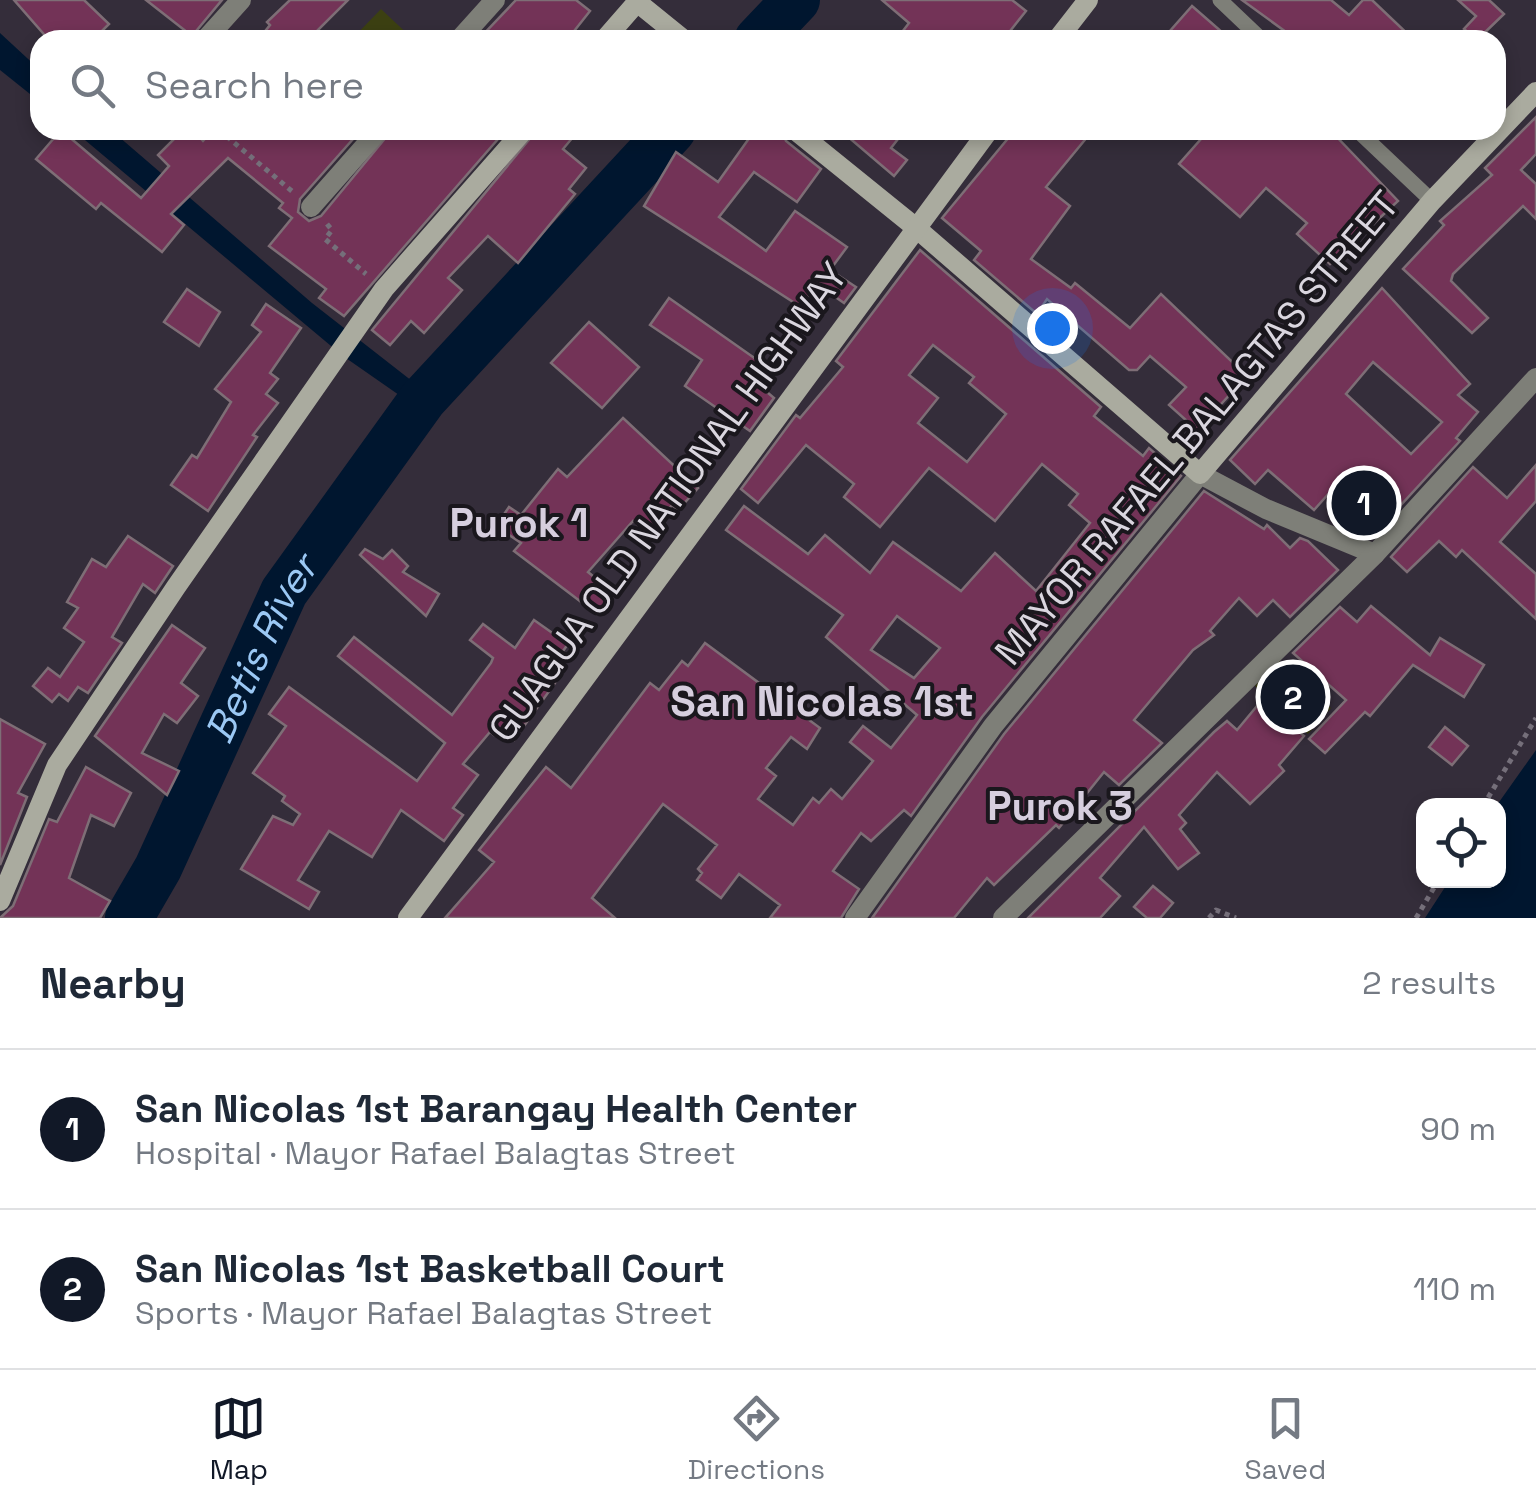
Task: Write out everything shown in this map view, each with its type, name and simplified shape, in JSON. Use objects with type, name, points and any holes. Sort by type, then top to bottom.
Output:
[{"type":"street","points":[[214,30],[242,0]]},
{"type":"street","points":[[468,30],[495,0]]},
{"type":"street","points":[[1066,30],[1088,0]]},
{"type":"street","points":[[612,30],[636,1],[672,30]]},
{"type":"street","name":"MAYOR RAFAEL BALAGTAS STREET","points":[[1506,123],[1536,92]]},
{"type":"street","points":[[312,207],[371,140]]},
{"type":"street","points":[[0,901],[57,765],[334,358],[384,290],[515,140]]},
{"type":"street","points":[[807,140],[915,227],[1200,474],[1266,509],[1375,554]]},
{"type":"street","name":"GUAGUA OLD NATIONAL HIGHWAY","points":[[408,918],[981,140]]},
{"type":"street","name":"MAYOR RAFAEL BALAGTAS STREET","points":[[855,918],[993,726],[1200,474],[1432,201],[1490,140]]},
{"type":"street","points":[[1003,918],[1375,554],[1536,378]]},
{"type":"lane","points":[[1220,0],[1252,30]]},
{"type":"lane","points":[[1368,140],[1432,201]]},
{"type":"path","points":[[231,140],[312,207],[332,230],[325,239],[384,290]]},
{"type":"path","points":[[1489,798],[1536,718]]},
{"type":"path","points":[[1416,918],[1433,888]]},
{"type":"path","points":[[1209,918],[1216,910],[1236,918]]},
{"type":"green space","points":[[381,9],[403,30],[361,30]]},
{"type":"green space","points":[[1278,660],[1331,708],[1308,734],[1255,686]]},
{"type":"water","points":[[0,33],[30,61],[30,94],[0,70]]},
{"type":"water","points":[[85,140],[123,140],[312,303],[412,381],[417,394],[399,395],[343,356]]},
{"type":"water","points":[[1536,750],[1536,918],[1425,918],[1444,888],[1506,888],[1506,798],[1502,798]]},
{"type":"building","points":[[14,0],[84,0],[109,24],[103,30],[40,30]]},
{"type":"building","points":[[146,0],[222,0],[197,30],[184,30]]},
{"type":"building","points":[[290,0],[348,0],[318,30],[266,30],[270,25],[267,22]]},
{"type":"building","points":[[516,0],[576,0],[590,11],[575,30],[488,30]]},
{"type":"building","points":[[882,0],[1012,0],[1026,11],[1011,30],[904,30],[909,23]]},
{"type":"building","points":[[1242,0],[1331,0],[1349,15],[1363,0],[1372,0],[1404,30],[1283,30]]},
{"type":"building","points":[[1458,0],[1489,0],[1504,14],[1487,30],[1465,30],[1476,16]]},
{"type":"building","points":[[1192,6],[1220,30],[1171,30]]},
{"type":"building","points":[[1536,117],[1536,154],[1521,170],[1536,184],[1536,219],[1523,206],[1453,274],[1451,281],[1488,318],[1472,333],[1403,269],[1444,225],[1440,221],[1492,175],[1485,168]]},
{"type":"building","points":[[52,140],[73,140],[141,198],[169,166],[158,155],[173,140],[352,140],[300,199],[298,212],[309,221],[321,216],[384,140],[497,140],[344,316],[319,298],[326,289],[269,246],[292,218],[279,208],[283,203],[228,158],[171,214],[184,225],[162,252],[101,203],[96,209],[36,159]]},
{"type":"building","points":[[529,140],[571,140],[563,149],[586,168],[569,189],[575,194],[518,263],[488,236],[448,278],[462,290],[424,333],[411,321],[390,345],[372,330]]},
{"type":"building","points":[[748,140],[786,140],[821,169],[797,202],[754,172],[719,217],[766,251],[795,211],[847,247],[830,270],[856,287],[844,303],[817,284],[801,307],[644,206],[676,152],[718,182]]},
{"type":"building","points":[[852,140],[897,140],[891,148],[907,160],[894,176]]},
{"type":"building","points":[[1007,140],[1085,140],[1046,187],[1070,206],[1031,259],[1071,288],[1075,283],[1130,328],[1161,294],[1247,376],[1197,430],[1169,405],[1186,387],[1150,356],[1137,370],[1129,370],[1047,299],[1037,314],[974,260],[981,251],[942,218]]},
{"type":"building","points":[[1200,140],[1340,140],[1398,201],[1330,264],[1297,234],[1307,223],[1266,188],[1240,217],[1179,164]]},
{"type":"building","points":[[920,250],[1101,407],[1094,416],[1143,456],[1149,448],[1181,476],[982,717],[911,816],[904,810],[871,841],[861,833],[833,871],[859,889],[841,918],[770,918],[780,905],[739,874],[721,898],[697,880],[702,873],[698,869],[717,845],[663,804],[592,898],[615,918],[445,918],[494,862],[479,850],[546,767],[571,788],[650,683],[659,690],[682,661],[688,666],[705,643],[820,728],[807,749],[791,737],[766,768],[776,776],[758,799],[793,825],[813,798],[819,803],[831,789],[842,799],[873,761],[850,742],[863,726],[891,748],[917,715],[826,637],[843,615],[726,530],[744,506],[808,554],[825,535],[870,573],[893,542],[961,591],[995,553],[1036,591],[1090,523],[1069,505],[1078,494],[1042,464],[995,521],[929,468],[880,527],[844,497],[854,484],[806,445],[758,503],[741,489],[796,415],[800,418],[843,367],[836,361]],"holes":[[[933,345],[974,377],[969,383],[1006,414],[967,462],[918,423],[938,398],[909,375]],[[897,616],[940,648],[914,678],[871,650]]]},
{"type":"building","points":[[1382,288],[1470,384],[1458,395],[1478,412],[1456,438],[1460,441],[1376,532],[1331,491],[1314,510],[1268,470],[1255,484],[1230,460]],"holes":[[[1373,362],[1442,422],[1411,454],[1346,394]]]},
{"type":"building","points":[[187,289],[220,312],[199,346],[164,322]]},
{"type":"building","points":[[669,298],[773,371],[761,387],[774,398],[750,431],[685,386],[702,360],[650,325]]},
{"type":"building","points":[[266,304],[301,328],[270,373],[278,379],[266,394],[278,403],[253,435],[257,437],[208,511],[171,485],[192,455],[197,458],[231,402],[215,389],[261,332],[252,325]]},
{"type":"building","points":[[589,322],[639,367],[602,408],[551,363]]},
{"type":"building","points":[[623,418],[698,488],[678,510],[672,505],[649,534],[633,521],[588,572],[615,594],[597,614],[514,551],[521,543],[496,526],[509,507],[521,515],[558,469],[567,477]]},
{"type":"building","points":[[1536,465],[1536,501],[1500,542],[1536,574],[1536,619],[1462,550],[1456,557],[1439,541],[1407,572],[1391,557],[1473,467],[1507,498]]},
{"type":"building","points":[[1204,491],[1264,529],[1267,525],[1290,548],[1300,538],[1308,541],[1338,570],[1290,617],[1273,600],[1257,616],[1239,598],[1210,631],[1214,635],[1193,650],[1134,720],[1162,743],[1119,785],[1104,772],[1059,828],[1056,825],[994,885],[987,878],[954,918],[872,918],[1004,734]]},
{"type":"building","points":[[128,536],[173,566],[155,593],[143,584],[112,637],[122,643],[88,693],[78,687],[68,701],[59,694],[52,702],[33,686],[48,668],[60,677],[84,642],[64,628],[78,608],[67,602],[92,559],[106,567]]},
{"type":"building","points":[[365,549],[383,559],[392,550],[408,566],[403,572],[439,594],[426,616],[360,555]]},
{"type":"building","points":[[1371,606],[1430,655],[1440,638],[1484,665],[1464,697],[1413,665],[1370,716],[1365,712],[1325,753],[1309,739],[1346,700],[1293,653],[1340,607],[1357,622]]},
{"type":"building","points":[[534,620],[568,644],[546,675],[555,683],[514,740],[500,728],[494,735],[490,732],[463,764],[478,775],[453,808],[463,815],[444,841],[401,810],[372,857],[329,831],[298,880],[319,892],[309,909],[241,869],[273,816],[293,825],[300,814],[282,801],[285,796],[253,773],[286,726],[269,714],[289,687],[417,781],[445,743],[338,656],[354,637],[452,715],[493,658],[470,640],[483,624],[515,648]]},
{"type":"building","points":[[172,625],[205,648],[181,683],[198,696],[177,723],[164,714],[142,753],[179,771],[167,795],[95,736]]},
{"type":"building","points":[[1262,700],[1304,736],[1279,765],[1284,771],[1250,804],[1217,772],[1179,815],[1186,823],[1180,829],[1199,853],[1178,869],[1144,827],[1100,878],[1120,896],[1100,918],[1028,918],[1214,732],[1227,721],[1237,730]]},
{"type":"building","points":[[0,719],[45,744],[18,793],[27,797],[0,865]]},
{"type":"building","points":[[1445,727],[1468,746],[1452,765],[1429,747]]},
{"type":"building","points":[[86,767],[131,793],[114,826],[91,815],[69,878],[110,901],[100,918],[0,918],[13,906],[49,819],[57,822]]},
{"type":"building","points":[[1153,886],[1173,903],[1160,918],[1147,918],[1134,907]]},
{"type":"waterway","points":[[768,30],[796,0]]},
{"type":"waterway","name":"Betis River","points":[[129,918],[158,868],[284,592],[423,399],[663,140]]},
{"type":"place","name":"San Nicolas 1st Barangay Health Center","points":[[1364,503]]},
{"type":"place","name":"San Nicolas 1st Basketball Court","points":[[1293,697]]},
{"type":"district","name":"Purok 1","points":[[519,523]]},
{"type":"district","name":"San Nicolas 1st","points":[[822,701]]},
{"type":"district","name":"Purok 3","points":[[1060,806]]}]
